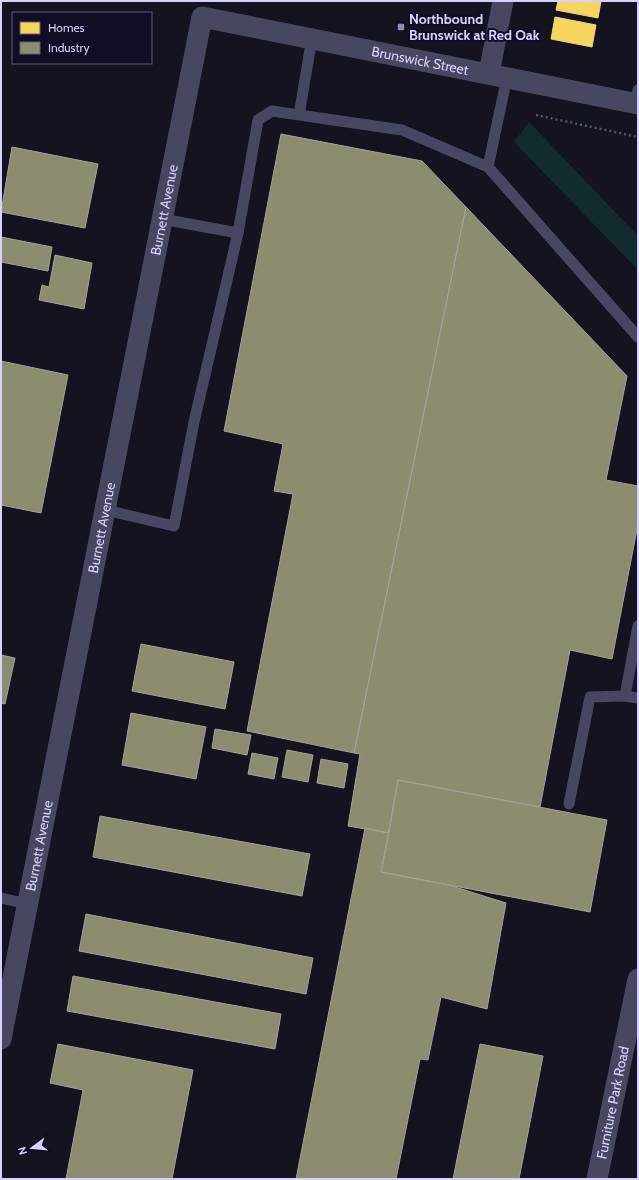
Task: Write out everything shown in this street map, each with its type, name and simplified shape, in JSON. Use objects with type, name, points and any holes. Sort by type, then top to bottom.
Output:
[{"type":"street","points":[[498,75],[503,1]]},
{"type":"street","name":"Brunswick Street","points":[[202,17],[498,75],[637,99]]},
{"type":"street","name":"Burnett Avenue","points":[[1,1039],[4,1007],[28,904],[202,17]]},
{"type":"street","name":"Furniture Park Road","points":[[598,1179],[638,979]]},
{"type":"lane","points":[[299,115],[312,38]]},
{"type":"lane","points":[[488,167],[498,75]]},
{"type":"lane","points":[[105,510],[174,526],[194,422],[238,233],[258,120],[272,111],[402,130],[488,167],[638,337]]},
{"type":"lane","points":[[162,219],[238,233]]},
{"type":"lane","points":[[625,696],[638,626]]},
{"type":"lane","points":[[569,804],[590,696],[625,696],[638,698]]},
{"type":"lane","points":[[1,898],[28,904]]},
{"type":"path","points":[[536,115],[638,136]]},
{"type":"green space","points":[[529,122],[638,236],[638,270],[514,142]]},
{"type":"building: Homes","points":[[558,1],[601,1],[598,18],[556,10]]},
{"type":"building: Homes","points":[[555,17],[596,25],[592,47],[551,39]]},
{"type":"building: Industry","points":[[281,134],[422,161],[466,207],[354,753],[247,731],[293,494],[274,491],[283,444],[224,431]]},
{"type":"building: Industry","points":[[12,147],[98,164],[85,228],[1,212]]},
{"type":"building: Industry","points":[[466,207],[627,376],[606,480],[638,486],[638,524],[612,659],[570,650],[540,807],[398,780],[389,833],[348,826],[360,754],[354,753]]},
{"type":"building: Industry","points":[[1,237],[52,247],[48,271],[1,262]]},
{"type":"building: Industry","points":[[55,255],[92,263],[84,309],[39,300],[42,285],[49,287]]},
{"type":"building: Industry","points":[[1,361],[68,375],[41,513],[1,505]]},
{"type":"building: Industry","points":[[141,644],[234,662],[225,709],[132,691]]},
{"type":"building: Industry","points":[[1,655],[15,658],[5,704],[1,703]]},
{"type":"building: Industry","points":[[131,713],[206,727],[196,779],[122,765]]},
{"type":"building: Industry","points":[[215,729],[251,735],[247,755],[212,748]]},
{"type":"building: Industry","points":[[287,750],[313,755],[308,782],[282,777]]},
{"type":"building: Industry","points":[[252,753],[278,758],[274,779],[248,774]]},
{"type":"building: Industry","points":[[321,759],[348,764],[344,788],[317,783]]},
{"type":"building: Industry","points":[[398,780],[607,820],[590,912],[381,872]]},
{"type":"building: Industry","points":[[100,816],[310,854],[302,896],[93,857]]},
{"type":"building: Industry","points":[[365,828],[389,833],[381,872],[449,885],[506,903],[487,1009],[441,997],[428,1060],[420,1059],[396,1179],[296,1179]]},
{"type":"building: Industry","points":[[86,914],[313,958],[306,994],[79,951]]},
{"type":"building: Industry","points":[[73,976],[281,1014],[275,1049],[67,1011]]},
{"type":"building: Industry","points":[[58,1044],[193,1070],[172,1179],[66,1179],[83,1090],[50,1083]]},
{"type":"building: Industry","points":[[480,1044],[543,1056],[519,1179],[453,1179]]},
{"type":"place","name":"Northbound Brunswick at Red Oak","points":[[401,27]]}]
